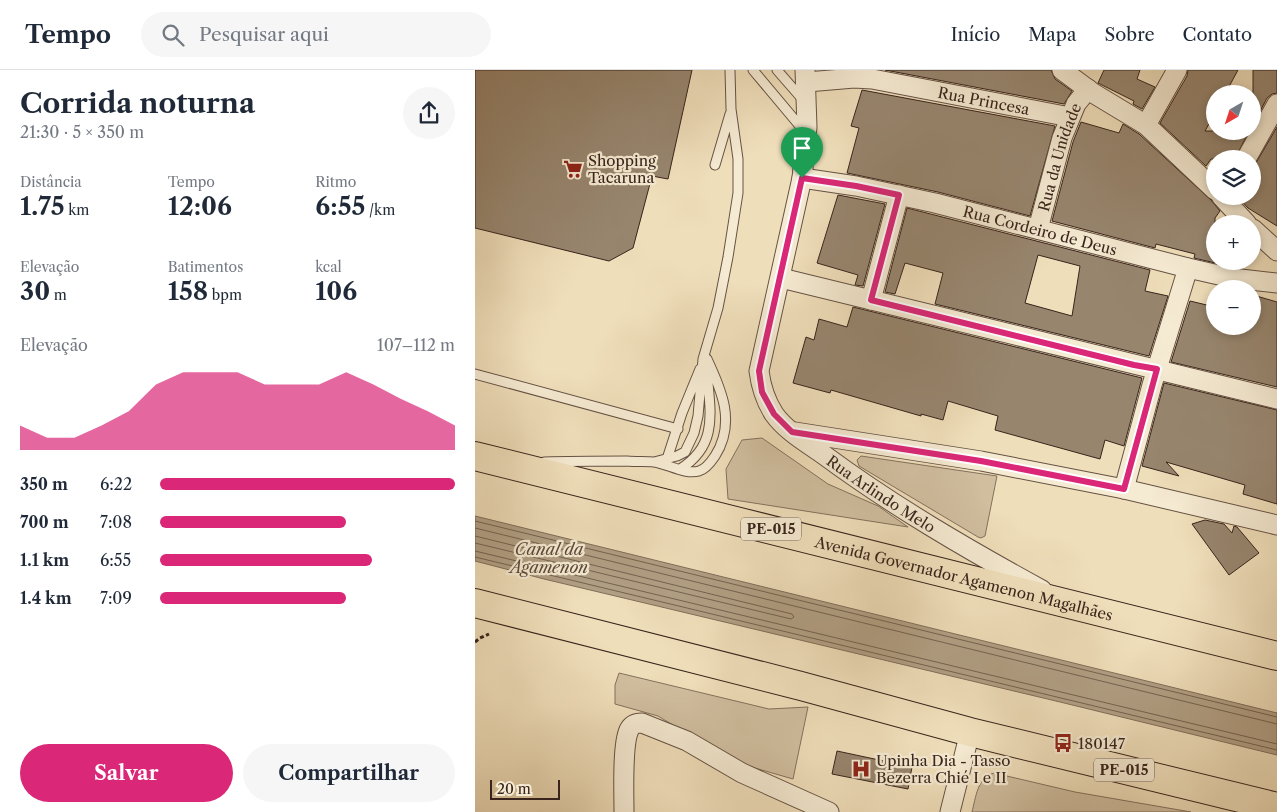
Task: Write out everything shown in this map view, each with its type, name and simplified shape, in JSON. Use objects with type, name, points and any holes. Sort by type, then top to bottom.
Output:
[{"type":"highway","name":"Avenida Governador Agamenon Magalhães","points":[[483,457],[1277,656]]},
{"type":"highway","name":"PE-015","points":[[475,603],[801,686],[970,732],[1277,808]]},
{"type":"street","points":[[1063,70],[1088,89],[1146,125],[1206,181]]},
{"type":"street","points":[[1146,125],[1177,70]]},
{"type":"street","name":"Rua Arlindo Melo","points":[[806,76],[807,134],[802,178],[759,371],[762,392],[774,414],[792,432],[851,475],[977,554],[1067,603]]},
{"type":"street","name":"Rua Princesa","points":[[806,76],[872,79],[1070,117]]},
{"type":"street","name":"Rua da Unidade","points":[[1038,229],[1070,117],[1076,104],[1088,89]]},
{"type":"street","points":[[1251,150],[1277,104]]},
{"type":"street","name":"Rua Cordeiro de Deus","points":[[802,178],[899,195],[1232,278],[1277,283]]},
{"type":"street","points":[[871,300],[899,195]]},
{"type":"street","points":[[1230,205],[1239,215]]},
{"type":"street","points":[[1261,236],[1277,250]]},
{"type":"street","points":[[1124,489],[1157,369],[1188,268]]},
{"type":"street","points":[[781,278],[1277,399]]},
{"type":"street","points":[[792,432],[981,461],[1124,489],[1277,525]]},
{"type":"street","points":[[624,812],[626,741],[630,728],[634,724],[642,722],[687,741],[742,773],[829,812]]},
{"type":"street","points":[[950,812],[970,732]]},
{"type":"lane","points":[[667,459],[705,357],[718,308],[728,257],[738,193],[738,159],[731,109],[730,70]]},
{"type":"lane","points":[[753,70],[807,134]]},
{"type":"lane","points":[[777,70],[807,106]]},
{"type":"lane","points":[[715,165],[731,109]]},
{"type":"lane","points":[[654,462],[685,452],[694,434],[705,357]]},
{"type":"lane","points":[[483,457],[654,462],[697,472],[704,469],[721,445],[726,430],[727,416],[721,395],[705,357]]},
{"type":"lane","points":[[680,469],[701,452],[706,442],[709,428],[705,357]]},
{"type":"lane","points":[[475,374],[677,429]]},
{"type":"shaded area","points":[[762,438],[828,484],[878,506],[908,527],[728,499],[726,469],[742,440]]},
{"type":"shaded area","points":[[861,456],[997,476],[985,536],[978,537],[859,466],[857,460]]},
{"type":"shaded area","points":[[619,673],[769,709],[808,707],[793,779],[734,762],[658,716],[615,704],[615,685]]},
{"type":"shaded area","points":[[994,773],[1075,792],[1191,812],[972,812],[976,794],[981,784],[988,775]]},
{"type":"water","name":"Canal da Agamenon","points":[[475,516],[1277,713],[1277,755],[475,561]]},
{"type":"building","name":"Shopping Tacaruna","points":[[475,70],[692,70],[668,179],[652,176],[633,248],[609,261],[475,228]]},
{"type":"building","points":[[885,70],[1051,70],[1055,79],[1072,91],[1064,104]]},
{"type":"building","points":[[1104,70],[1140,70],[1137,79],[1155,87],[1142,109],[1133,104],[1134,101],[1098,83]]},
{"type":"building","points":[[1188,70],[1238,70],[1230,85],[1206,85],[1205,131],[1206,140],[1244,140],[1240,150],[1206,150],[1206,166],[1160,123],[1187,76]]},
{"type":"building","points":[[1253,70],[1277,70],[1277,93],[1267,98],[1261,110],[1261,85],[1253,85]]},
{"type":"building","points":[[862,90],[1055,126],[1030,216],[938,192],[847,173],[859,128],[851,126]]},
{"type":"building","points":[[1081,122],[1119,133],[1123,124],[1139,134],[1206,195],[1206,205],[1215,205],[1220,211],[1217,215],[1206,215],[1206,261],[1194,258],[1195,254],[1156,244],[1155,248],[1052,221],[1073,142]]},
{"type":"building","points":[[1277,127],[1277,226],[1245,205],[1261,205],[1261,154]]},
{"type":"building","points":[[838,195],[885,204],[863,286],[855,285],[858,275],[817,263]]},
{"type":"building","points":[[907,208],[1150,270],[1145,291],[1168,296],[1149,356],[935,304],[943,273],[905,263],[895,294],[885,292]],"holes":[[[1038,255],[1080,266],[1072,316],[1025,303]]]},
{"type":"building","points":[[1261,297],[1277,302],[1277,387],[1171,362],[1190,301],[1206,305],[1206,335],[1261,335]]},
{"type":"building","points":[[853,307],[1142,378],[1124,446],[1105,440],[1100,459],[995,430],[998,416],[948,401],[943,420],[921,414],[921,416],[831,390],[830,393],[793,383],[806,337],[814,340],[819,319],[847,327]]},
{"type":"building","points":[[1164,383],[1277,410],[1277,504],[1243,494],[1245,485],[1166,462],[1179,476],[1142,466]]},
{"type":"building","points":[[1205,520],[1224,524],[1232,533],[1234,526],[1237,527],[1259,553],[1229,575],[1192,524]]},
{"type":"building","points":[[837,751],[912,767],[908,789],[832,774]]},
{"type":"place","name":"Shopping Tacaruna","points":[[573,169]]},
{"type":"place","name":"180147","points":[[1063,743]]},
{"type":"place","name":"Upinha Dia - Tasso Bezerra Chié I e II","points":[[861,769]]},
{"type":"route","points":[[802,178],[899,195],[871,300],[1134,365],[1157,369],[1124,489],[981,461],[792,432],[778,419],[762,392],[759,371],[802,178]]}]
